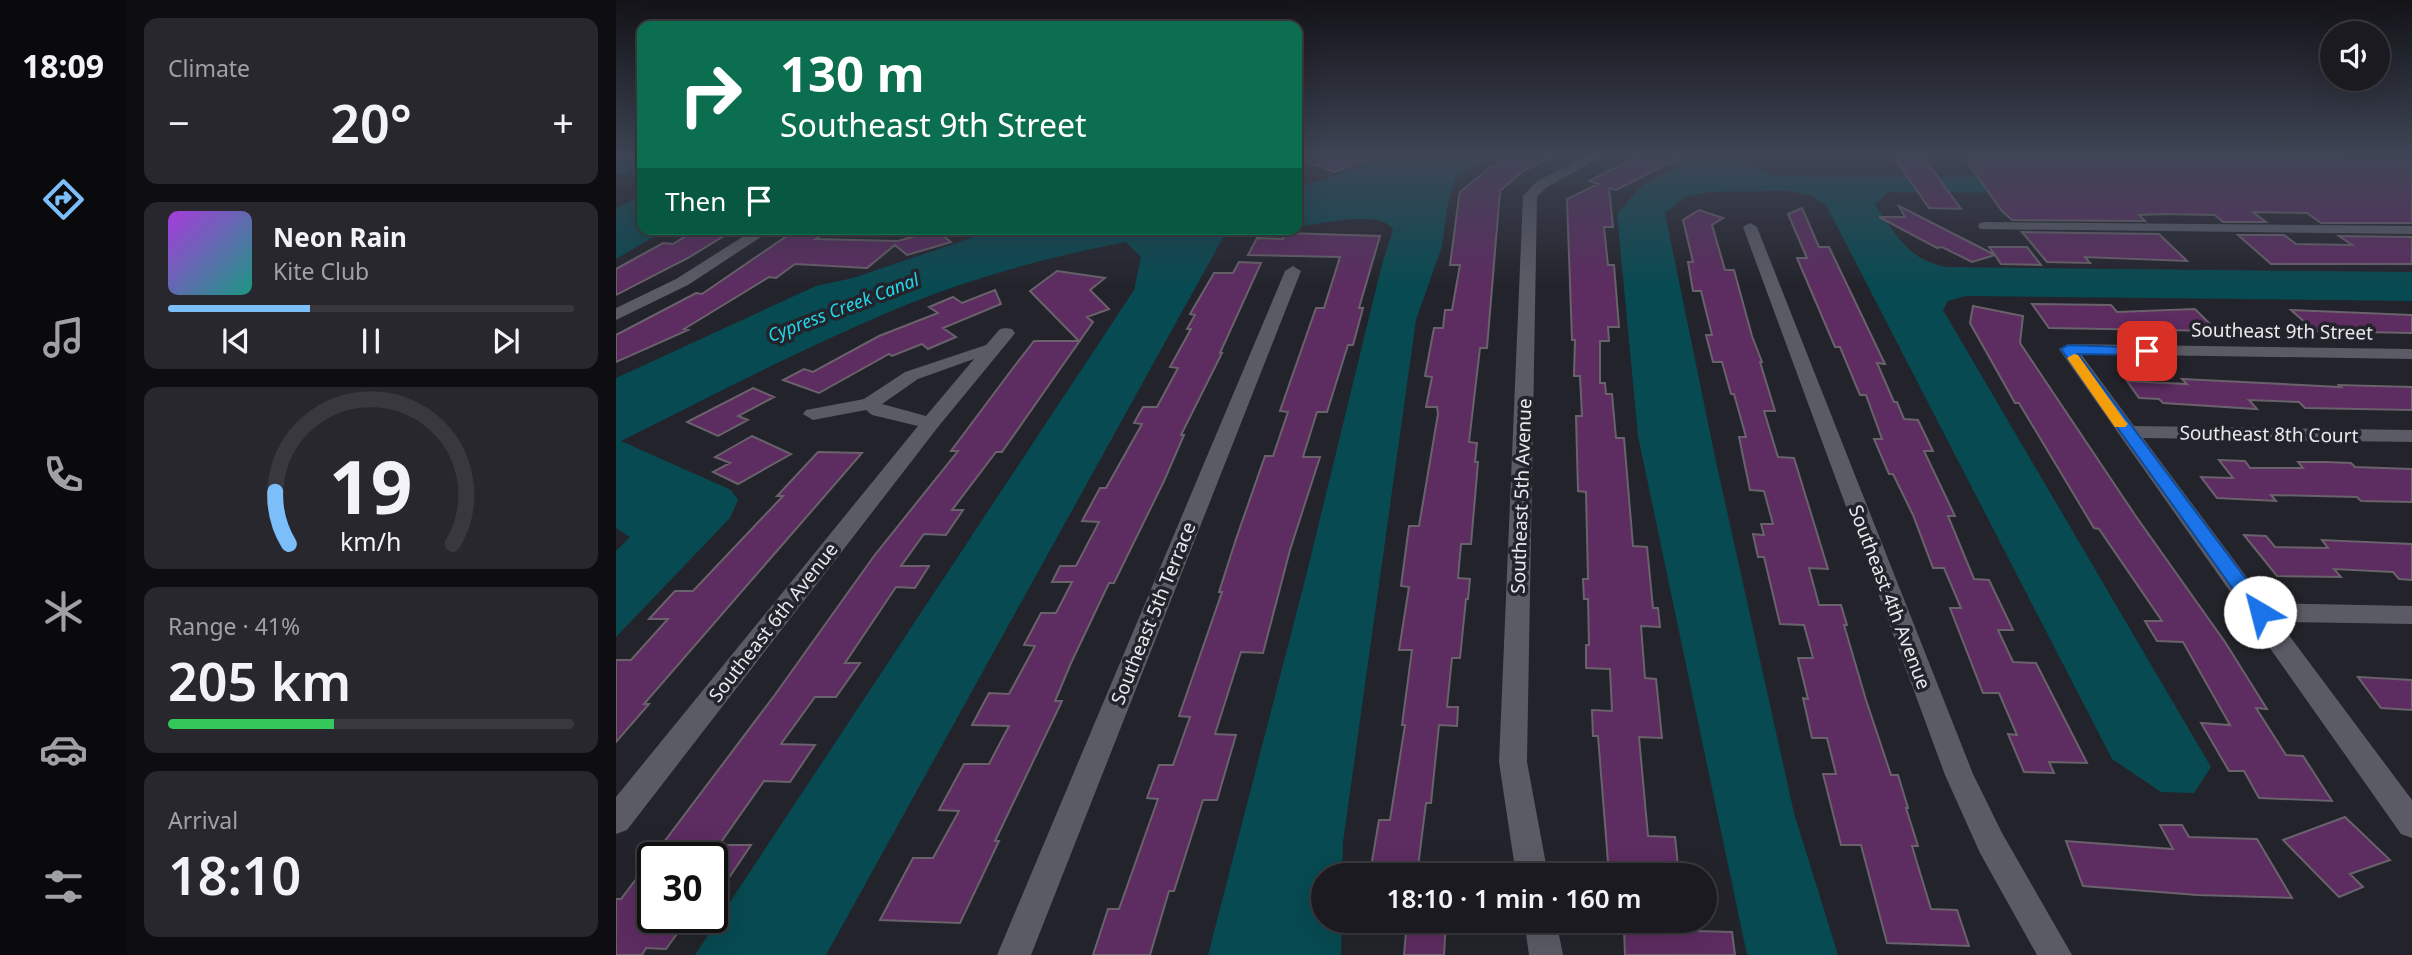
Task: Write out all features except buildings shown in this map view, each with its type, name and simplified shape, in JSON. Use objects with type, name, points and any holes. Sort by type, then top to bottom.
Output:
[{"type":"street","name":"Southeast 5th Avenue","points":[[1530,200],[1513,762],[1530,863]]},
{"type":"street","points":[[1984,226],[2412,230]]},
{"type":"street","name":"Southeast 4th Avenue","points":[[1750,227],[1959,775],[1991,843],[2055,955]]},
{"type":"street","points":[[616,315],[682,282],[756,235]]},
{"type":"street","name":"Southeast 5th Terrace","points":[[1014,955],[1293,271]]},
{"type":"street","name":"Southeast 6th Avenue","points":[[616,820],[999,341],[894,384],[870,404],[813,414]]},
{"type":"street","name":"Southeast 9th Street","points":[[2126,432],[2068,349],[2412,354]]},
{"type":"street","points":[[870,404],[879,411],[931,423]]},
{"type":"street","points":[[2126,432],[2260,612],[2412,824]]},
{"type":"street","name":"Southeast 8th Court","points":[[2126,432],[2412,436]]},
{"type":"street","points":[[2260,612],[2412,615]]},
{"type":"street","points":[[1542,933],[1546,955]]},
{"type":"water","points":[[637,200],[637,235],[657,235],[616,259],[616,209]]},
{"type":"water","points":[[1302,200],[1449,200],[1442,246],[1416,320],[1343,842],[1342,863],[1311,863],[1311,933],[1342,933],[1341,955],[1208,955],[1307,572],[1382,264],[1393,230],[1386,223],[1376,220],[1349,220],[1302,226]]},
{"type":"water","points":[[1629,200],[1683,200],[1665,213],[1715,457],[1794,813],[1838,955],[1747,955],[1638,436],[1617,214]]},
{"type":"water","points":[[1818,200],[1880,200],[1875,205],[1904,244],[1921,258],[1945,267],[2412,272],[2412,301],[1966,296],[1948,301],[1943,310],[2211,767],[2194,793],[2161,792],[2112,759],[1826,205]]},
{"type":"water","name":"Cypress Creek Canal","points":[[980,235],[1224,235],[826,955],[695,955],[710,933],[728,933],[728,905],[1134,290],[1141,257],[1126,242],[1017,267],[937,293],[874,318],[801,352],[621,441],[731,490],[738,500],[730,518],[616,637],[616,551],[630,537],[616,528],[616,378],[816,286],[853,278]]},
{"type":"slow traffic","points":[[2074,358],[2120,424]]},
{"type":"route","points":[[2147,351],[2068,349],[2260,612]]}]
